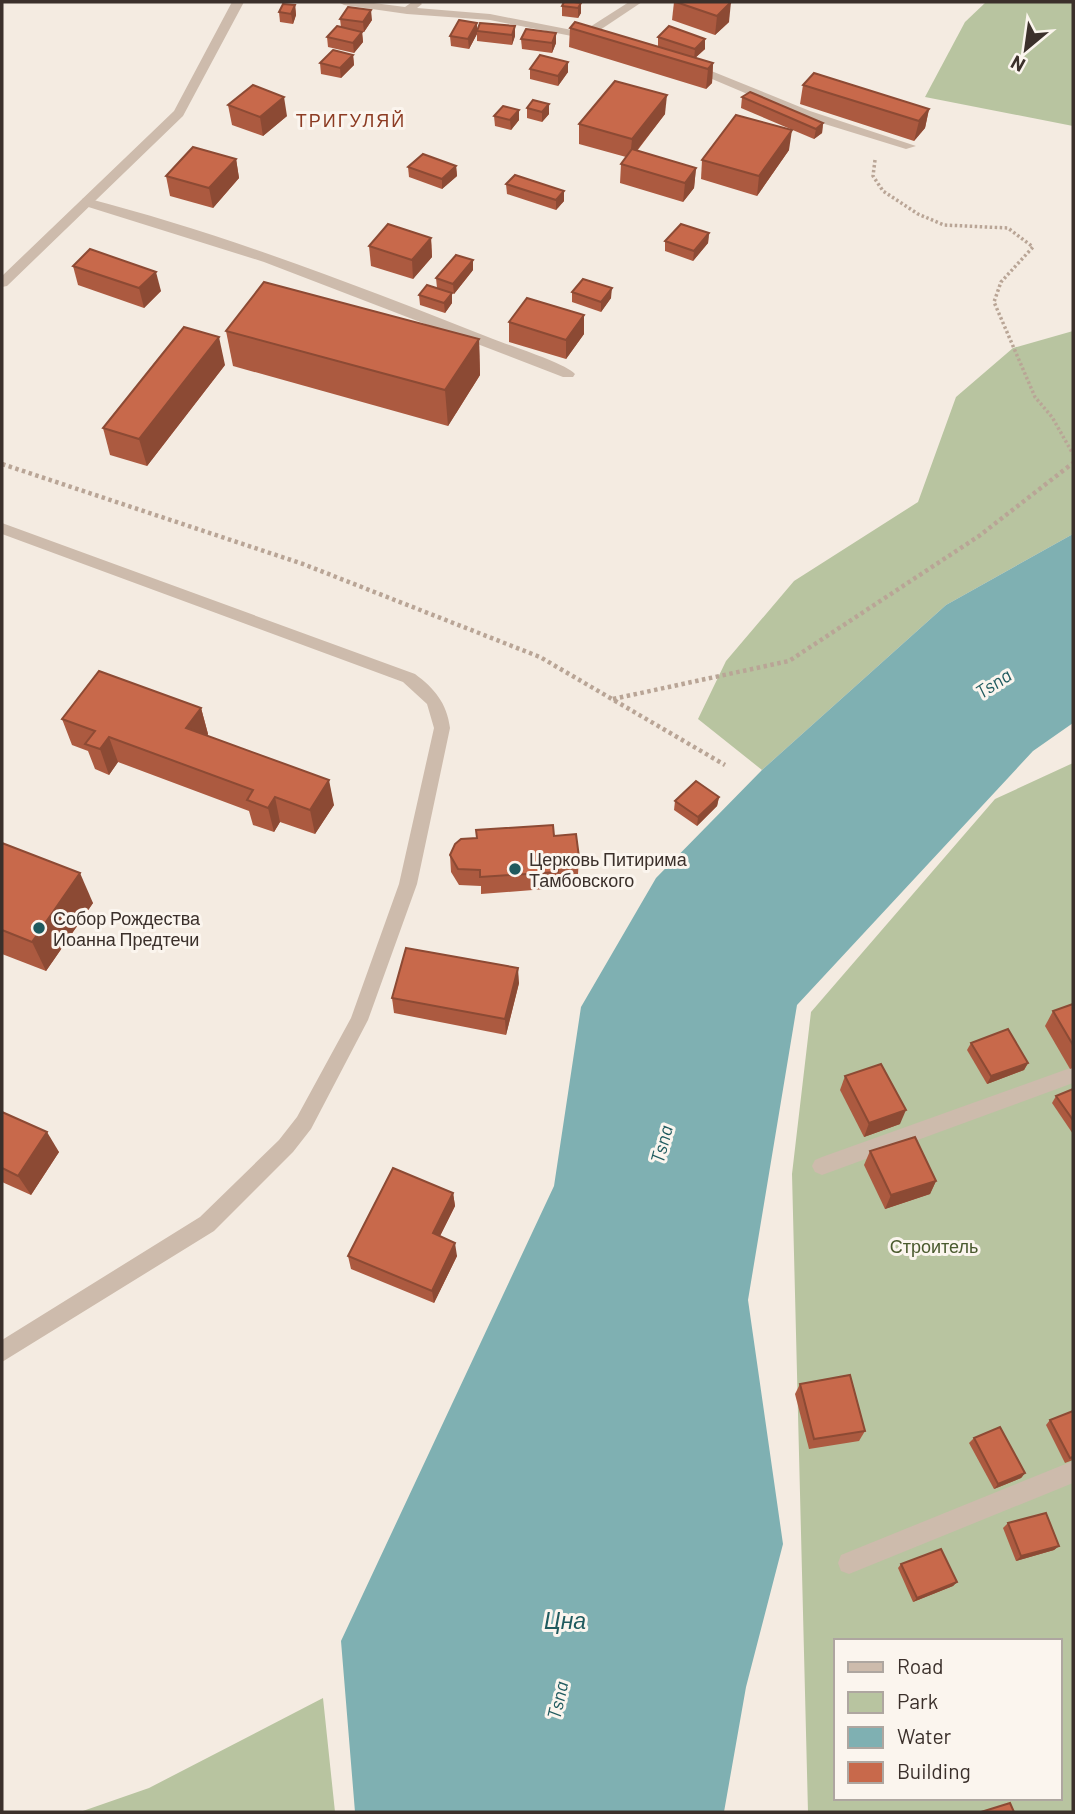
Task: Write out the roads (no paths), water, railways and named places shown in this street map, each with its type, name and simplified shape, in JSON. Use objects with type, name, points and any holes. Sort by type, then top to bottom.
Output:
[{"type":"street","points":[[2,283],[179,113],[238,2]]},
{"type":"street","points":[[344,2],[407,11],[491,17],[584,35],[610,43]]},
{"type":"street","points":[[407,11],[418,2]]},
{"type":"street","points":[[584,35],[636,2]]},
{"type":"street","points":[[674,61],[700,69],[806,114],[909,146]]},
{"type":"street","points":[[86,202],[151,219],[356,289],[568,374]]},
{"type":"street","points":[[2,528],[409,678],[435,700],[440,709],[442,728],[408,884],[359,1020],[304,1123],[286,1146],[207,1224],[2,1352]]},
{"type":"street","points":[[822,1166],[1073,1075]]},
{"type":"street","points":[[849,1563],[1073,1472]]},
{"type":"water","name":"Цна","points":[[1073,534],[1073,723],[1033,751],[797,1005],[748,1300],[783,1544],[746,1687],[724,1812],[355,1812],[341,1641],[554,1186],[581,1007],[656,878],[762,770],[946,605]]},
{"type":"place","name":"Церковь Питирима Тамбовского","points":[[515,869]]},
{"type":"place","name":"Собор Рождества Иоанна Предтечи","points":[[39,928]]},
{"type":"district","name":"ТРИГУЛЯЙ","points":[[351,120]]},
{"type":"water label","name":"Tsna","points":[[993,683]]},
{"type":"water label","name":"Tsna","points":[[661,1144]]},
{"type":"water label","name":"Tsna","points":[[557,1700]]},
{"type":"park label","name":"Строитель","points":[[934,1246]]}]
